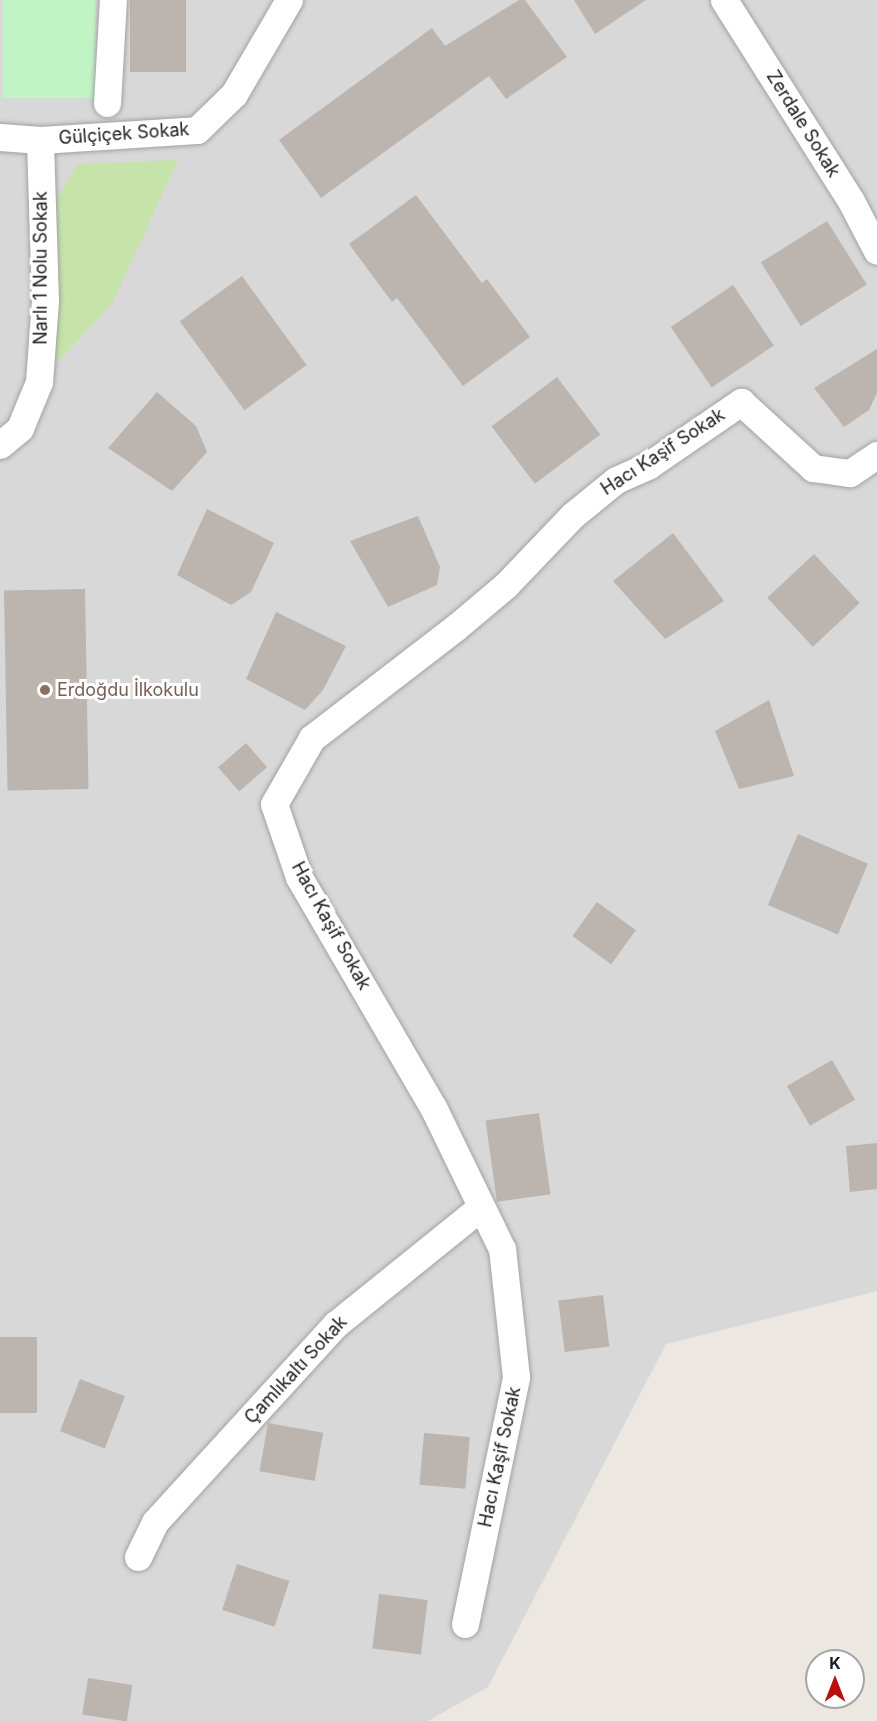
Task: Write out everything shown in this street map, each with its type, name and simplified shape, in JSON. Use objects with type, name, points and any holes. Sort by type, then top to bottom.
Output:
[{"type":"street","points":[[107,103],[113,0]]},
{"type":"street","name":"Gülçiçek Sokak","points":[[0,136],[40,140],[197,130],[234,94],[289,0]]},
{"type":"street","name":"Zerdale Sokak","points":[[724,0],[852,201],[877,251]]},
{"type":"street","name":"Narlı 1 Nolu Sokak","points":[[10,437],[39,382],[44,313],[40,140]]},
{"type":"street","name":"Hacı Kaşif Sokak","points":[[465,1624],[516,1377],[502,1249],[434,1109],[299,877],[274,804],[312,738],[507,585],[573,515],[616,480],[649,465],[741,402],[813,468],[850,473],[877,455]]},
{"type":"street","name":"Çamlıkaltı Sokak","points":[[138,1557],[155,1522],[336,1324],[481,1207]]},
{"type":"shaded area","points":[[0,0],[877,0],[877,1291],[666,1344],[488,1687],[428,1721],[0,1721]]},
{"type":"green space","points":[[3,0],[95,0],[95,98],[3,98]]},
{"type":"green space","points":[[178,160],[112,304],[58,362],[53,348],[53,205],[78,164]]},
{"type":"building","points":[[130,0],[186,0],[186,72],[130,72]]},
{"type":"building","points":[[519,0],[525,0],[567,57],[506,99],[489,76],[321,198],[279,140],[432,28],[445,46]]},
{"type":"building","points":[[574,0],[646,0],[595,34]]},
{"type":"building","points":[[416,195],[482,283],[487,279],[530,337],[463,386],[397,298],[392,302],[349,244]]},
{"type":"building","points":[[827,221],[867,285],[801,326],[761,262]]},
{"type":"building","points":[[242,276],[307,365],[244,410],[180,321]]},
{"type":"building","points":[[733,285],[774,346],[712,387],[671,327]]},
{"type":"building","points":[[877,349],[877,393],[869,410],[844,427],[814,388]]},
{"type":"building","points":[[557,377],[600,435],[535,484],[492,426]]},
{"type":"building","points":[[157,392],[196,426],[207,452],[172,491],[108,448]]},
{"type":"building","points":[[207,509],[274,543],[251,592],[231,605],[177,575]]},
{"type":"building","points":[[418,516],[440,567],[437,585],[388,607],[350,541]]},
{"type":"building","points":[[673,533],[724,601],[665,639],[613,581]]},
{"type":"building","points":[[814,554],[860,603],[813,647],[767,598]]},
{"type":"building","name":"Erdoğdu İlkokulu","points":[[85,589],[88,789],[8,790],[4,590]]},
{"type":"building","points":[[276,612],[346,646],[323,690],[305,710],[246,679]]},
{"type":"building","points":[[769,700],[794,776],[739,789],[715,731]]},
{"type":"building","points":[[246,743],[267,767],[239,791],[218,767]]},
{"type":"building","points":[[798,834],[868,864],[838,935],[768,905]]},
{"type":"building","points":[[597,902],[636,930],[611,964],[572,936]]},
{"type":"building","points":[[832,1060],[855,1100],[810,1126],[787,1086]]},
{"type":"building","points":[[539,1113],[550,1194],[497,1202],[486,1121]]},
{"type":"building","points":[[877,1143],[877,1189],[850,1192],[846,1146]]},
{"type":"building","points":[[603,1295],[609,1347],[565,1352],[558,1300]]},
{"type":"building","points":[[0,1337],[37,1337],[37,1413],[0,1413]]},
{"type":"building","points":[[80,1379],[125,1396],[105,1448],[60,1431]]},
{"type":"building","points":[[268,1423],[323,1433],[315,1481],[259,1471]]},
{"type":"building","points":[[424,1433],[470,1437],[465,1489],[419,1485]]},
{"type":"building","points":[[237,1564],[289,1581],[274,1627],[222,1610]]},
{"type":"building","points":[[379,1594],[428,1600],[421,1655],[372,1649]]},
{"type":"building","points":[[88,1678],[132,1685],[127,1721],[82,1715]]},
{"type":"place","name":"Erdoğdu İlkokulu","points":[[45,690]]}]
